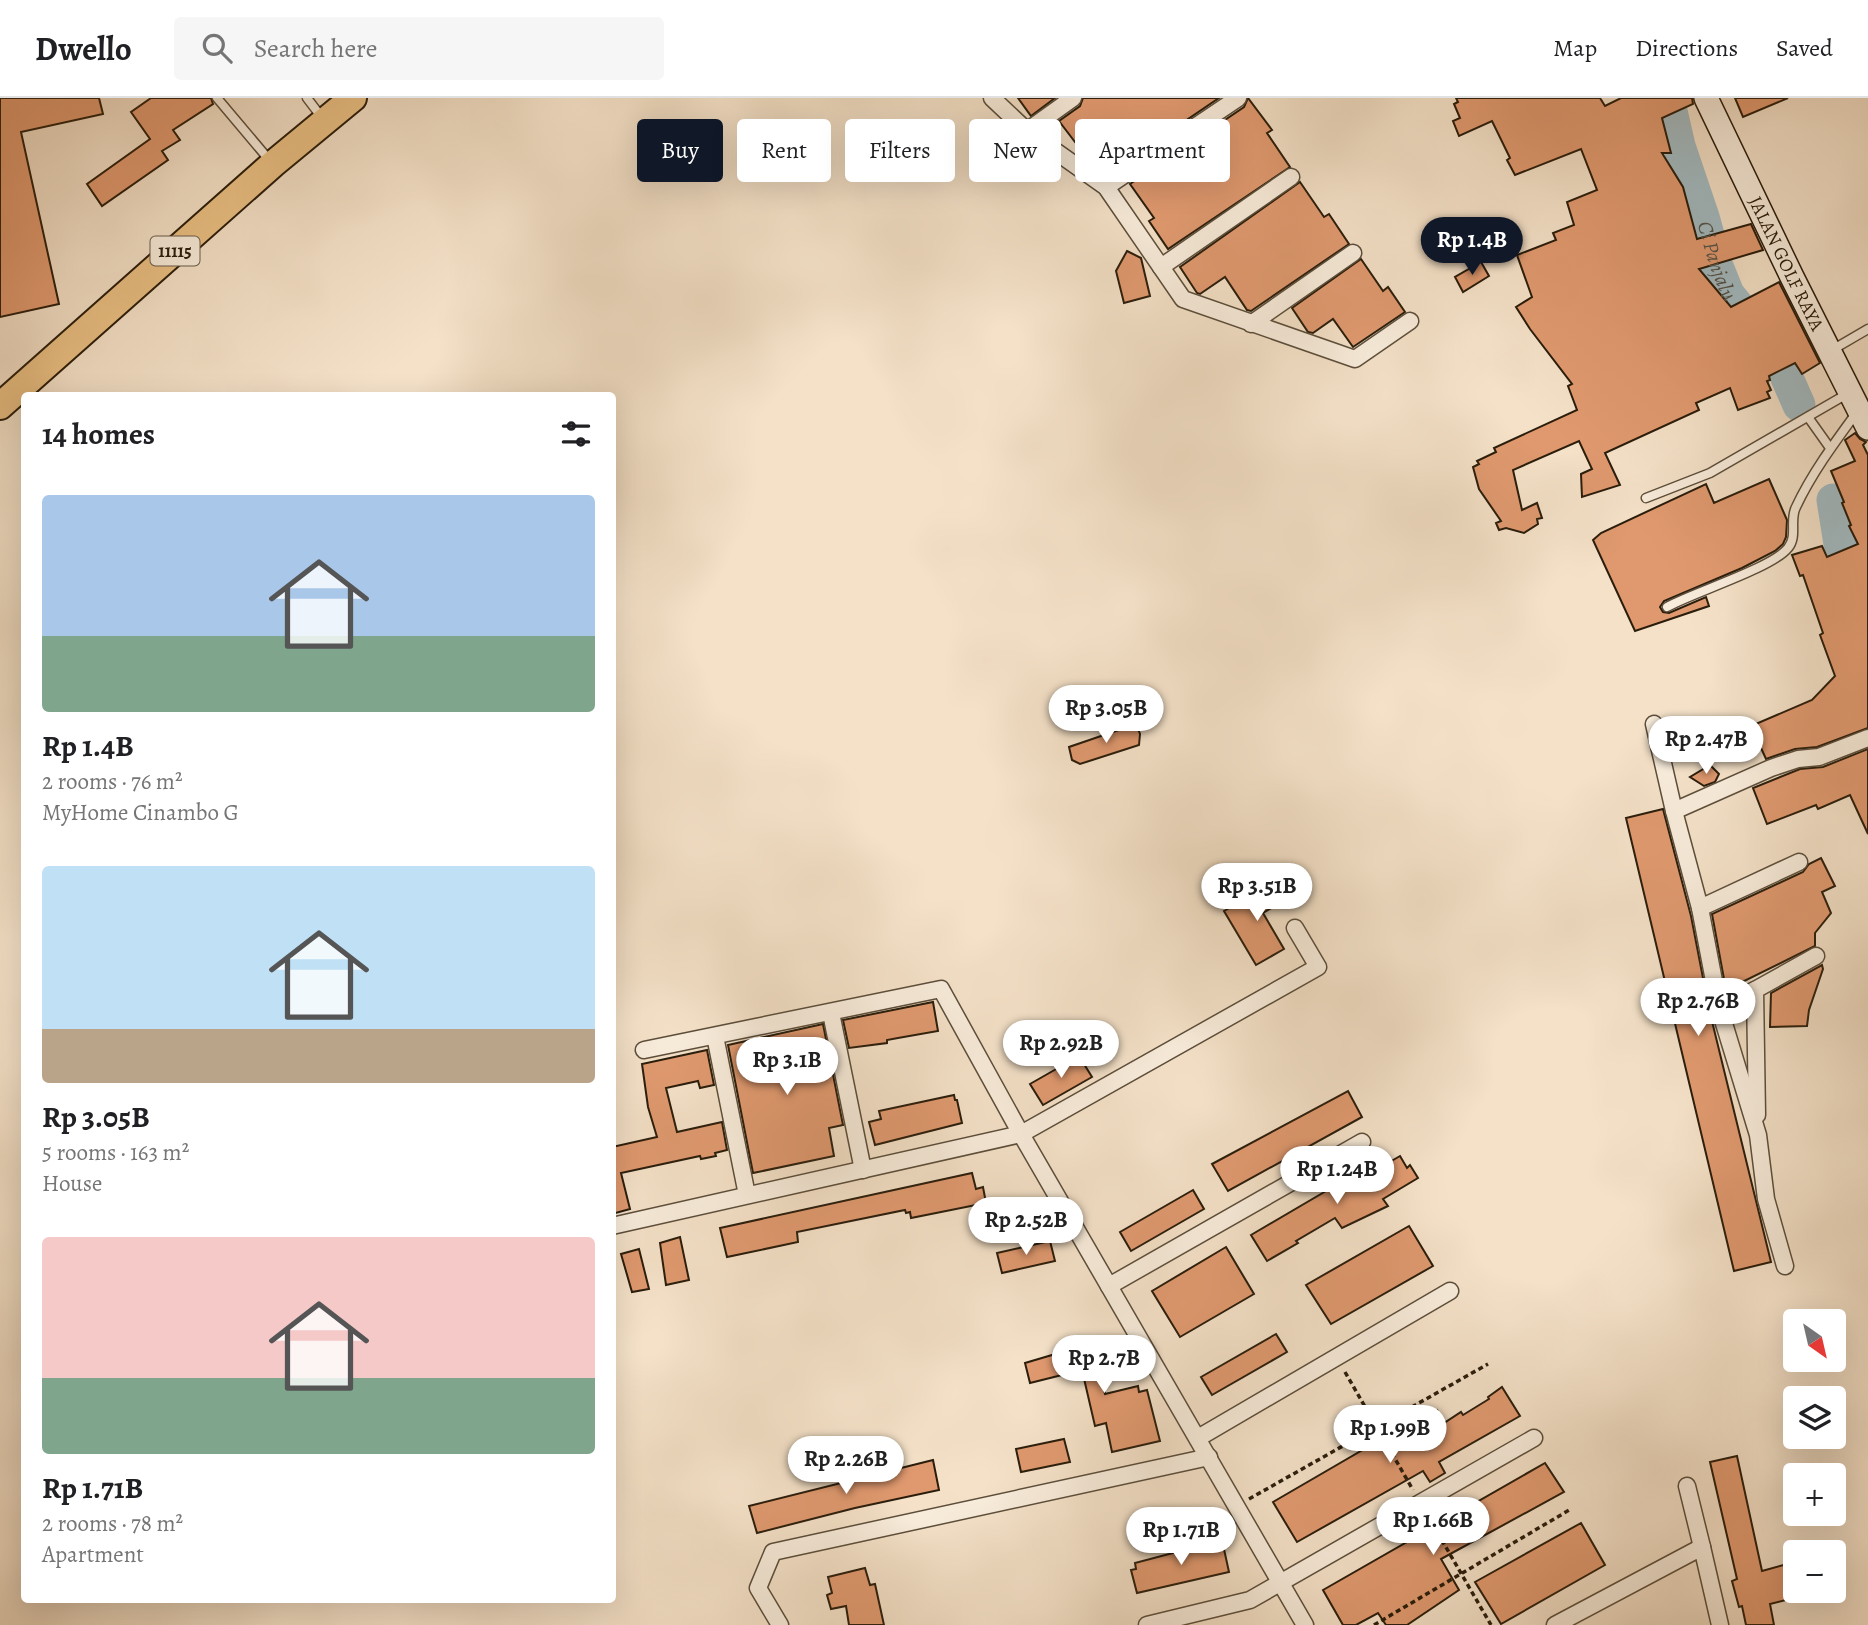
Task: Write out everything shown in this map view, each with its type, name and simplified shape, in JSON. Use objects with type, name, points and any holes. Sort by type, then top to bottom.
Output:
[{"type":"main road","name":"11115","points":[[0,406],[273,164],[353,98]]},
{"type":"street","points":[[992,98],[1014,119]]},
{"type":"street","points":[[1044,119],[1073,98]]},
{"type":"street","points":[[1106,187],[1238,98]]},
{"type":"street","name":"JALAN GOLF RAYA","points":[[1706,98],[1859,410]]},
{"type":"street","points":[[1061,155],[1106,187],[1183,299],[1355,359],[1410,321]]},
{"type":"street","points":[[1161,267],[1291,177]]},
{"type":"street","points":[[1251,324],[1353,253]]},
{"type":"street","points":[[1272,309],[1291,337]]},
{"type":"street","points":[[1654,724],[1700,908],[1719,1007],[1758,1135]]},
{"type":"street","points":[[1674,811],[1771,768],[1798,759],[1819,757],[1868,738]]},
{"type":"street","points":[[1700,908],[1798,862]]},
{"type":"street","points":[[616,1225],[1021,1134],[1318,967],[1295,928]]},
{"type":"street","points":[[1719,1007],[1816,956]]},
{"type":"street","points":[[644,1050],[941,989],[1021,1134],[1305,1625]]},
{"type":"street","points":[[1755,990],[1758,1135],[1766,1199],[1785,1266]]},
{"type":"street","points":[[831,1013],[863,1170]]},
{"type":"street","points":[[715,1036],[747,1195]]},
{"type":"street","points":[[1109,1286],[1362,1142]]},
{"type":"street","points":[[1198,1438],[1450,1291]]},
{"type":"street","points":[[1147,1625],[1250,1600],[1534,1438]]},
{"type":"street","points":[[780,1625],[758,1588],[773,1552],[1209,1457]]},
{"type":"street","points":[[1687,1486],[1720,1625]]},
{"type":"street","points":[[1555,1625],[1702,1547]]},
{"type":"lane","points":[[217,98],[273,164]]},
{"type":"lane","points":[[307,98],[325,121]]},
{"type":"lane","points":[[1829,352],[1868,329]]},
{"type":"lane","points":[[1646,498],[1710,472],[1808,417],[1859,410]]},
{"type":"lane","points":[[1667,607],[1782,554],[1790,547],[1794,537],[1794,511],[1830,448],[1859,410]]},
{"type":"lane","points":[[1808,417],[1830,448]]},
{"type":"path","points":[[1238,1506],[1488,1364]]},
{"type":"path","points":[[1374,1625],[1571,1509]]},
{"type":"building","points":[[0,98],[99,98],[103,114],[21,132],[59,304],[0,317]]},
{"type":"building","points":[[151,98],[211,98],[213,104],[173,130],[180,140],[162,151],[168,160],[102,206],[87,184],[150,139],[131,112]]},
{"type":"building","points":[[1018,98],[1055,98],[1031,116]]},
{"type":"building","points":[[1083,98],[1219,98],[1188,119],[1075,119],[1075,142],[1061,124],[1061,120],[1080,106]]},
{"type":"building","points":[[1248,98],[1272,130],[1267,133],[1290,167],[1168,249],[1149,221],[1154,218],[1130,184],[1230,182],[1230,119],[1226,119],[1244,107]]},
{"type":"building","points":[[1456,98],[1600,98],[1605,106],[1621,98],[1692,98],[1693,104],[1662,118],[1671,153],[1662,153],[1683,187],[1697,239],[1751,224],[1763,250],[1699,269],[1731,307],[1779,282],[1820,363],[1802,374],[1795,363],[1769,376],[1770,380],[1767,381],[1771,390],[1767,392],[1770,398],[1738,410],[1730,388],[1696,403],[1699,410],[1605,453],[1620,485],[1582,497],[1581,474],[1592,469],[1579,441],[1513,470],[1522,510],[1537,503],[1542,518],[1537,519],[1538,524],[1524,533],[1506,528],[1499,530],[1496,523],[1501,521],[1479,489],[1473,467],[1479,464],[1477,461],[1496,452],[1494,448],[1577,410],[1568,386],[1572,384],[1516,307],[1532,297],[1517,255],[1556,240],[1553,233],[1574,225],[1567,202],[1597,190],[1581,149],[1515,175],[1492,121],[1459,136],[1453,121],[1460,118],[1454,104],[1458,102]]},
{"type":"building","points":[[1735,98],[1788,98],[1743,117]]},
{"type":"building","points":[[1300,182],[1324,217],[1329,214],[1349,244],[1251,311],[1247,310],[1225,277],[1200,294],[1197,293],[1180,267]]},
{"type":"building","points":[[1127,251],[1141,258],[1150,296],[1124,303],[1116,271]]},
{"type":"building","points":[[1361,259],[1383,291],[1388,287],[1405,312],[1353,347],[1333,319],[1313,333],[1308,332],[1292,308]]},
{"type":"building","points":[[1481,262],[1489,276],[1463,292],[1455,277]]},
{"type":"building","points":[[1855,433],[1866,442],[1863,445],[1868,455],[1868,728],[1817,747],[1795,749],[1766,759],[1751,726],[1812,700],[1835,676],[1803,575],[1800,576],[1792,555],[1822,546],[1827,557],[1858,544],[1849,526],[1851,525],[1842,503],[1844,502],[1831,471],[1855,461],[1845,440]]},
{"type":"building","points":[[1769,479],[1787,520],[1783,544],[1742,568],[1664,601],[1660,607],[1663,612],[1669,613],[1706,597],[1709,606],[1635,631],[1593,540],[1601,533],[1706,484],[1714,503]]},
{"type":"building","points":[[1136,724],[1140,734],[1139,745],[1080,764],[1072,760],[1069,747]]},
{"type":"building","points":[[1868,749],[1868,834],[1850,795],[1818,809],[1816,805],[1767,824],[1753,788],[1800,769],[1823,767]]},
{"type":"building","points":[[1710,765],[1719,774],[1715,782],[1704,786],[1690,777]]},
{"type":"building","points":[[1663,809],[1691,916],[1709,1009],[1771,1262],[1734,1271],[1626,818]]},
{"type":"building","points":[[1821,858],[1835,886],[1822,892],[1831,913],[1815,933],[1815,946],[1726,990],[1712,914],[1803,872],[1809,864]]},
{"type":"building","points":[[1276,882],[1286,899],[1263,913],[1284,949],[1256,965],[1224,911]]},
{"type":"building","points":[[1822,965],[1807,1026],[1770,1027],[1771,993]]},
{"type":"building","points":[[933,1002],[938,1031],[887,1040],[887,1043],[849,1048],[843,1020]]},
{"type":"building","points":[[823,1024],[843,1125],[829,1128],[834,1156],[753,1173],[728,1045]]},
{"type":"building","points":[[707,1050],[714,1085],[700,1088],[698,1081],[666,1088],[677,1132],[722,1122],[727,1150],[715,1153],[716,1156],[701,1159],[700,1156],[621,1173],[630,1209],[616,1213],[616,1146],[657,1137],[648,1107],[642,1064]]},
{"type":"building","points":[[1079,1056],[1092,1077],[1043,1105],[1030,1084]]},
{"type":"building","points":[[1348,1091],[1362,1117],[1228,1191],[1212,1164]]},
{"type":"building","points":[[954,1095],[962,1123],[875,1145],[869,1122],[881,1119],[879,1111]]},
{"type":"building","points":[[1400,1156],[1407,1168],[1410,1165],[1418,1178],[1383,1199],[1388,1206],[1342,1228],[1335,1218],[1267,1261],[1251,1235],[1384,1157],[1388,1163]]},
{"type":"building","points":[[972,1173],[976,1189],[983,1187],[986,1203],[911,1218],[910,1212],[906,1213],[905,1210],[797,1232],[798,1242],[727,1257],[720,1228]]},
{"type":"building","points":[[1193,1190],[1204,1209],[1131,1251],[1120,1232]]},
{"type":"building","points":[[1409,1226],[1433,1266],[1331,1324],[1306,1285]]},
{"type":"building","points":[[680,1237],[689,1280],[666,1285],[660,1243]]},
{"type":"building","points":[[1050,1241],[1055,1261],[1002,1273],[997,1253]]},
{"type":"building","points":[[1226,1247],[1254,1294],[1180,1337],[1152,1291]]},
{"type":"building","points":[[639,1249],[649,1289],[632,1292],[621,1254]]},
{"type":"building","points":[[1276,1334],[1287,1352],[1212,1395],[1201,1377]]},
{"type":"building","points":[[1113,1341],[1117,1361],[1099,1366],[1105,1394],[1138,1386],[1139,1392],[1147,1390],[1160,1441],[1112,1452],[1106,1423],[1095,1426],[1082,1370],[1030,1383],[1025,1363],[1079,1347]]},
{"type":"building","points":[[1502,1387],[1520,1416],[1439,1462],[1445,1473],[1430,1482],[1423,1471],[1297,1542],[1273,1502],[1401,1425],[1402,1427],[1437,1410],[1444,1423],[1489,1399],[1488,1397]]},
{"type":"building","points":[[1064,1439],[1070,1462],[1021,1472],[1016,1449]]},
{"type":"building","points":[[1737,1456],[1762,1571],[1783,1565],[1783,1601],[1770,1604],[1774,1625],[1746,1625],[1732,1581],[1737,1579],[1710,1462]]},
{"type":"building","points":[[933,1460],[939,1490],[757,1533],[749,1506]]},
{"type":"building","points":[[1545,1463],[1564,1492],[1441,1559],[1459,1590],[1407,1625],[1386,1625],[1378,1613],[1356,1625],[1343,1625],[1323,1590]]},
{"type":"building","points":[[1581,1523],[1605,1565],[1501,1624],[1475,1582]]},
{"type":"building","points":[[1222,1540],[1229,1572],[1137,1593],[1131,1570],[1136,1569],[1135,1563]]},
{"type":"building","points":[[865,1568],[870,1585],[875,1584],[884,1625],[849,1625],[846,1606],[831,1609],[827,1595],[832,1593],[828,1577]]},
{"type":"waterway","name":"Ci Panjalu","points":[[1668,98],[1679,146],[1728,294],[1776,353],[1799,405]]},
{"type":"waterway","name":"Ci Panjalu","points":[[1833,500],[1840,544],[1868,589]]}]
